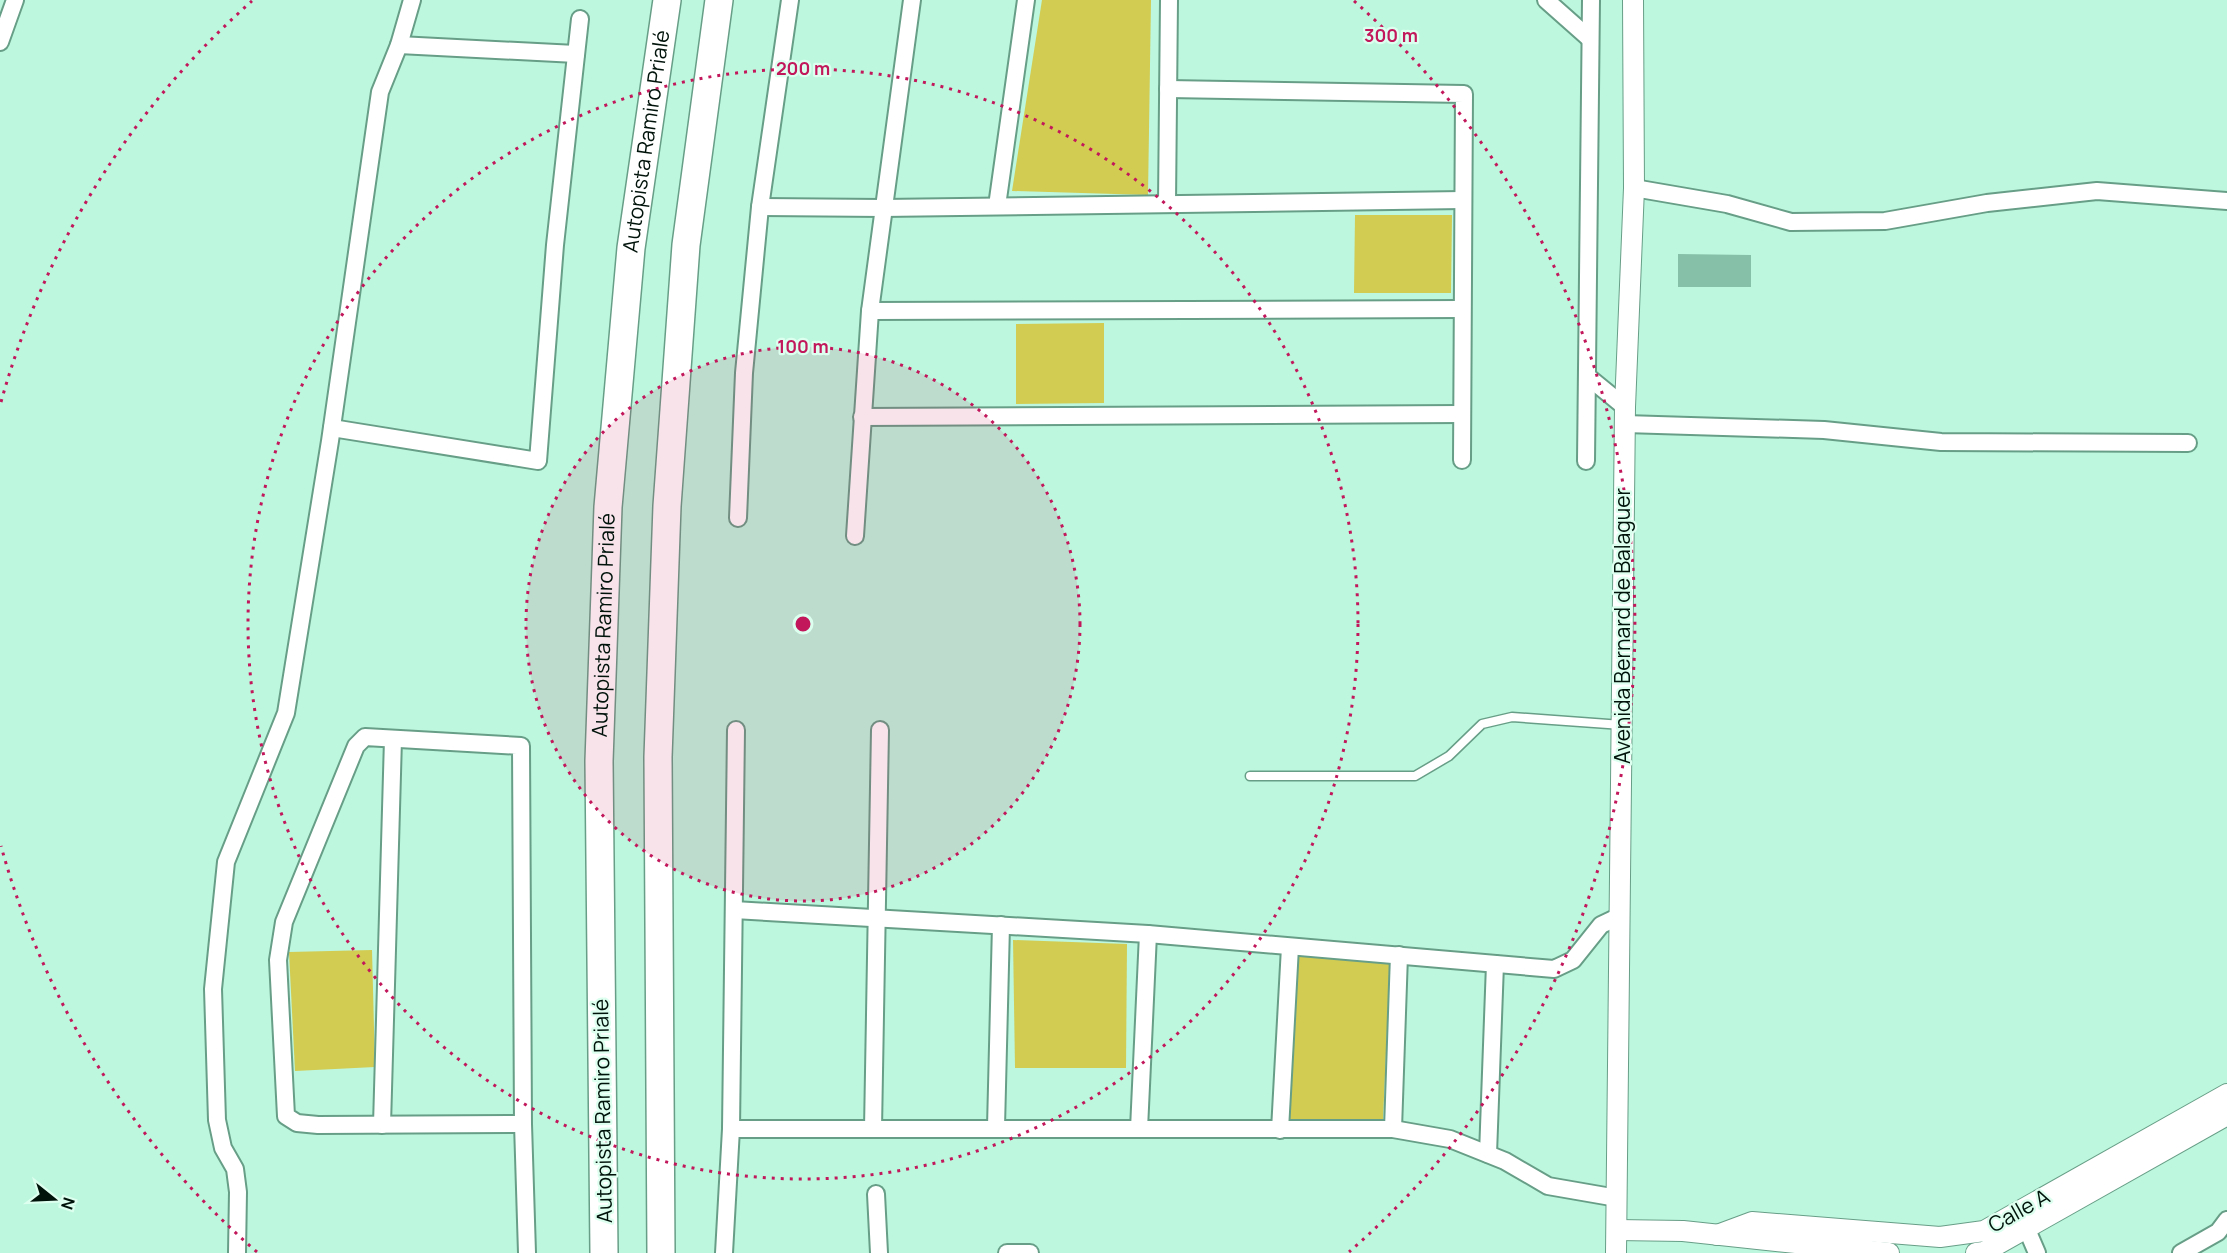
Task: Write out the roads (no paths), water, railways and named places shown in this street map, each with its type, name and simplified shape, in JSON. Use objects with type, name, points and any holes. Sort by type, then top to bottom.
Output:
[{"type":"highway","name":"Autopista Ramiro Prialé","points":[[604,1253],[599,761],[608,507],[631,248],[667,0]]},
{"type":"highway","points":[[661,1253],[658,757],[667,506],[686,245],[719,0]]},
{"type":"street","points":[[0,42],[15,0]]},
{"type":"street","points":[[237,1253],[238,1192],[235,1168],[223,1148],[217,1120],[213,1000],[226,862],[286,713],[332,428],[380,92],[399,45],[412,0]]},
{"type":"street","points":[[738,518],[744,373],[760,207],[790,0]]},
{"type":"street","points":[[855,536],[870,311],[912,0]]},
{"type":"street","points":[[997,206],[1026,0]]},
{"type":"street","points":[[1167,204],[1169,0]]},
{"type":"street","points":[[1546,0],[1590,39]]},
{"type":"street","points":[[1586,461],[1591,0]]},
{"type":"street","name":"Avenida Bernard de Balaguer","points":[[1616,1253],[1625,415],[1634,188],[1633,0]]},
{"type":"street","points":[[332,428],[538,461],[555,246],[579,18]]},
{"type":"street","points":[[399,45],[576,54]]},
{"type":"street","points":[[1168,89],[1464,94],[1462,460]]},
{"type":"street","points":[[1634,188],[1727,204],[1791,222],[1885,221],[1987,203],[2097,191],[2227,201]]},
{"type":"street","points":[[760,207],[884,208],[1463,200]]},
{"type":"street","points":[[870,311],[1462,309]]},
{"type":"street","points":[[1587,376],[1625,415],[1824,430],[1941,442],[2187,443]]},
{"type":"street","points":[[862,417],[1462,414]]},
{"type":"street","points":[[724,1253],[731,1129],[736,730]]},
{"type":"street","points":[[873,1129],[880,730]]},
{"type":"street","points":[[523,1124],[297,1124],[286,1116],[278,960],[284,922],[356,746],[365,737],[521,747],[523,1124],[527,1253]]},
{"type":"street","points":[[382,1125],[393,739]]},
{"type":"street","points":[[734,910],[1148,934],[1554,969],[1574,960],[1601,926],[1620,915]]},
{"type":"street","points":[[996,1127],[1001,925]]},
{"type":"street","points":[[1138,1128],[1148,934]]},
{"type":"street","points":[[1280,1130],[1290,947]]},
{"type":"street","points":[[1393,1129],[1399,955]]},
{"type":"street","points":[[1488,1154],[1495,964]]},
{"type":"street","name":"Calle A","points":[[1976,1253],[1984,1252],[2023,1220],[2227,1094]]},
{"type":"street","name":"Calle A","points":[[1717,1235],[1752,1222],[1940,1237],[1984,1231],[2023,1220],[2227,1115]]},
{"type":"street","points":[[731,1129],[996,1127],[1393,1129],[1450,1139],[1505,1161],[1548,1186],[1617,1198]]},
{"type":"street","points":[[876,1194],[879,1253]]},
{"type":"street","points":[[2023,1220],[2037,1253]]},
{"type":"street","points":[[2181,1253],[2218,1232],[2227,1220]]},
{"type":"street","name":"Calle A","points":[[1617,1230],[1683,1231],[1889,1253]]},
{"type":"street","points":[[1007,1253],[1028,1253]]},
{"type":"lane","points":[[1250,776],[1415,776],[1449,756],[1482,724],[1512,717],[1623,725]]}]
